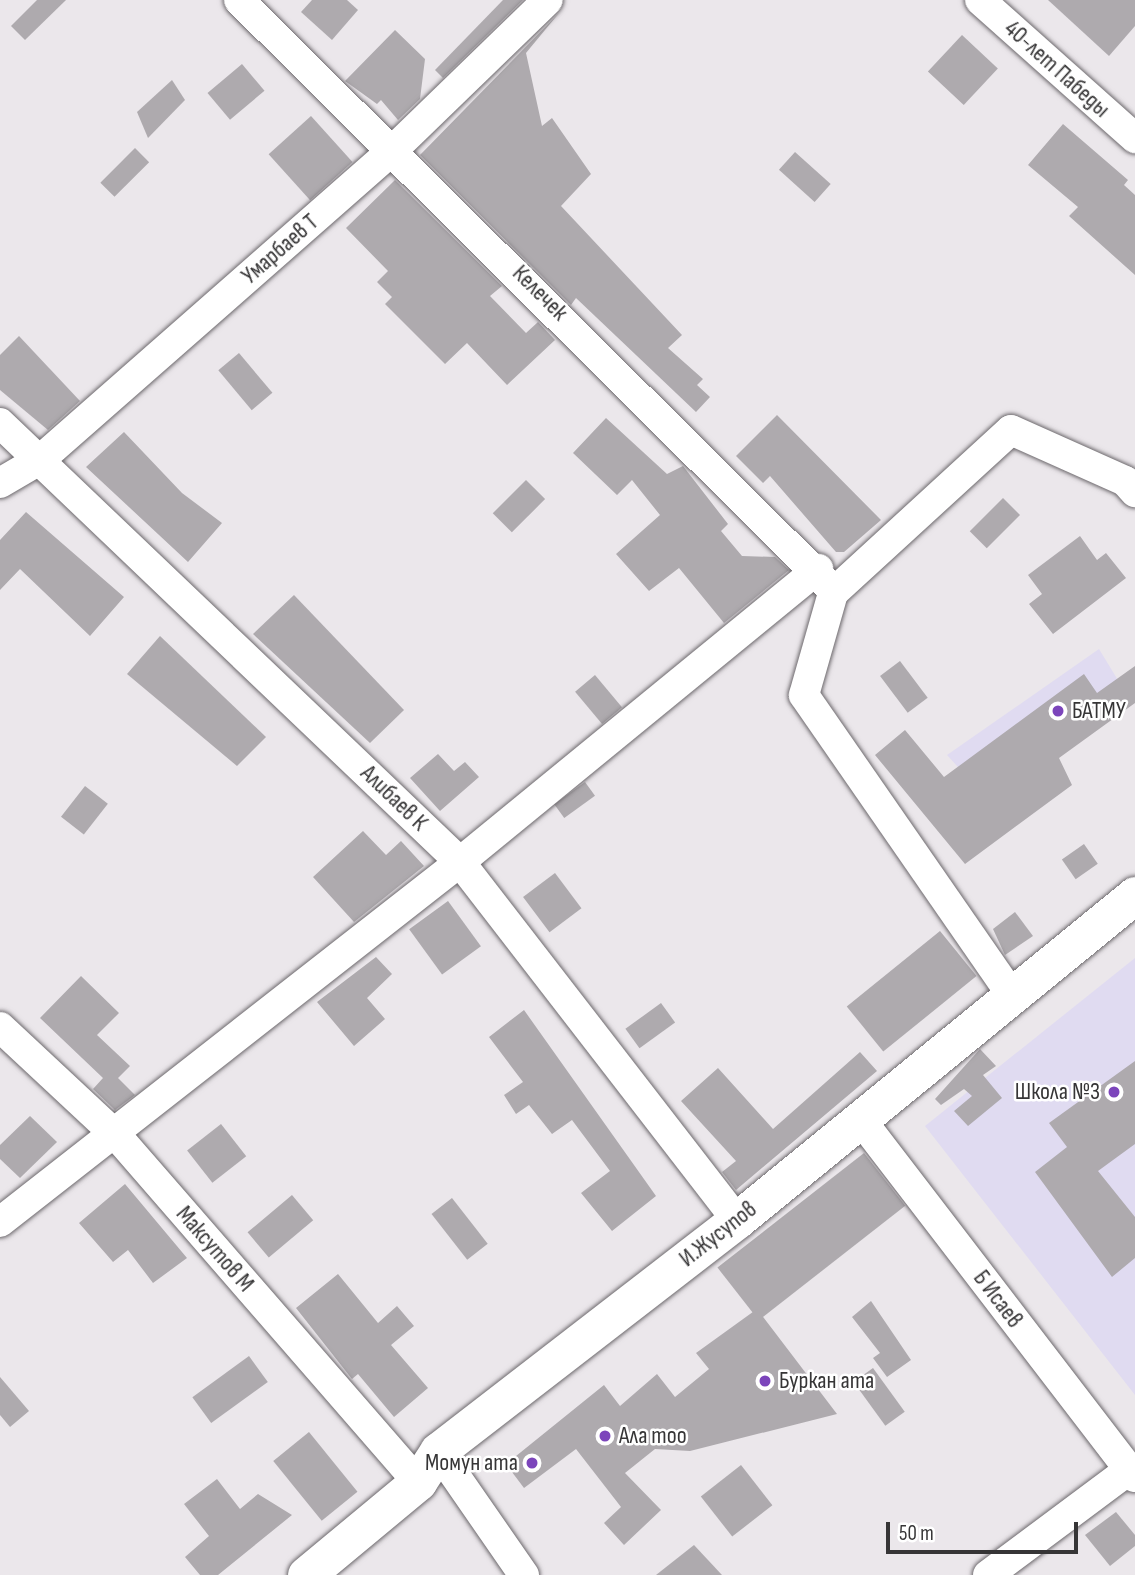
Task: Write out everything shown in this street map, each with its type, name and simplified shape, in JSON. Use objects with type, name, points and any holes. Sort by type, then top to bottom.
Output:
[{"type":"street","name":"Келечек","points":[[239,0],[394,149],[825,581]]},
{"type":"street","name":"Умарбаев Т","points":[[0,482],[41,459],[394,149],[548,0]]},
{"type":"street","name":"40-лет Пабеды","points":[[980,0],[1135,138]]},
{"type":"street","name":"Алибаев К","points":[[0,423],[41,459],[460,862],[737,1220]]},
{"type":"street","points":[[0,1222],[117,1136],[460,862],[825,581],[1011,430],[1125,481],[1135,492]]},
{"type":"street","points":[[825,581],[804,695],[1013,997]]},
{"type":"street","name":"И.Жусупов","points":[[306,1575],[418,1482],[438,1451],[737,1220],[1135,895]]},
{"type":"street","name":"Максутов М","points":[[0,1027],[117,1136],[418,1482]]},
{"type":"street","name":"Б Исаев","points":[[861,1120],[1132,1473]]},
{"type":"street","points":[[438,1451],[524,1575]]},
{"type":"street","points":[[988,1575],[1132,1473]]},
{"type":"shaded area","name":"БАТМУ","points":[[1099,649],[1127,695],[989,801],[947,755]]},
{"type":"shaded area","points":[[1135,958],[1135,1395],[925,1126]]},
{"type":"building","points":[[37,0],[66,0],[25,40],[11,26]]},
{"type":"building","points":[[312,0],[347,0],[358,10],[332,40],[301,12]]},
{"type":"building","points":[[503,0],[523,0],[443,78],[435,70]]},
{"type":"building","points":[[1048,0],[1135,0],[1135,26],[1109,56]]},
{"type":"building","points":[[559,13],[526,53],[542,126],[552,118],[591,174],[561,206],[682,335],[668,348],[703,379],[697,385],[710,397],[696,412],[576,298],[571,305],[420,155]]},
{"type":"building","points":[[395,30],[425,59],[420,99],[398,120],[381,100],[377,104],[345,81]]},
{"type":"building","points":[[962,35],[998,68],[964,105],[928,72]]},
{"type":"building","points":[[242,64],[264,91],[230,120],[208,93]]},
{"type":"building","points":[[172,80],[185,100],[148,138],[137,112]]},
{"type":"building","points":[[311,116],[352,162],[310,200],[269,154]]},
{"type":"building","points":[[1063,124],[1128,180],[1124,185],[1135,195],[1135,275],[1069,216],[1078,207],[1028,165]]},
{"type":"building","points":[[135,148],[149,162],[114,197],[100,183]]},
{"type":"building","points":[[795,152],[831,184],[815,202],[779,170]]},
{"type":"building","points":[[395,180],[502,286],[490,296],[526,333],[538,322],[555,340],[507,385],[467,343],[445,364],[385,304],[392,297],[377,282],[388,271],[346,228]]},
{"type":"building","points":[[19,336],[80,401],[48,430],[0,390],[0,355]]},
{"type":"building","points":[[239,353],[272,393],[252,410],[218,370]]},
{"type":"building","points":[[777,415],[881,520],[844,552],[836,552],[770,476],[763,483],[736,456]]},
{"type":"building","points":[[606,418],[667,474],[683,466],[728,524],[721,531],[742,556],[775,557],[789,570],[724,623],[679,568],[649,591],[616,554],[660,515],[632,480],[617,495],[573,453]]},
{"type":"building","points":[[124,432],[182,493],[222,523],[188,562],[86,467]]},
{"type":"building","points":[[526,480],[545,499],[512,532],[493,513]]},
{"type":"building","points":[[1003,498],[1020,515],[987,548],[970,531]]},
{"type":"building","points":[[26,512],[124,597],[90,636],[20,569],[0,590],[0,540]]},
{"type":"building","points":[[1080,536],[1097,560],[1106,553],[1126,578],[1053,634],[1029,604],[1042,594],[1028,575]]},
{"type":"building","points":[[294,595],[404,710],[370,743],[253,634]]},
{"type":"building","points":[[160,636],[266,737],[237,766],[127,674]]},
{"type":"building","points":[[900,661],[928,698],[908,713],[880,676]]},
{"type":"building","points":[[1135,666],[1135,703],[1059,758],[1072,785],[965,864],[875,755],[905,730],[944,777],[1084,674],[1097,693]]},
{"type":"building","points":[[595,675],[622,707],[602,724],[575,692]]},
{"type":"building","points":[[438,754],[454,771],[465,762],[479,777],[440,811],[410,778]]},
{"type":"building","points":[[585,782],[595,796],[564,818],[554,804]]},
{"type":"building","points":[[85,786],[108,804],[84,835],[61,817]]},
{"type":"building","points":[[363,831],[386,855],[401,841],[424,866],[354,922],[313,877]]},
{"type":"building","points":[[1084,844],[1098,864],[1076,879],[1062,859]]},
{"type":"building","points":[[555,873],[581,908],[550,932],[523,897]]},
{"type":"building","points":[[448,901],[481,946],[442,975],[409,929]]},
{"type":"building","points":[[1015,912],[1033,936],[1005,955],[993,929]]},
{"type":"building","points":[[940,931],[977,976],[883,1052],[847,1007]]},
{"type":"building","points":[[376,957],[392,974],[367,998],[385,1019],[354,1046],[317,1002]]},
{"type":"building","points":[[81,976],[119,1013],[97,1035],[130,1066],[118,1078],[135,1095],[115,1110],[93,1089],[103,1078],[40,1018]]},
{"type":"building","points":[[661,1003],[675,1022],[640,1048],[625,1029]]},
{"type":"building","points":[[524,1010],[656,1196],[612,1231],[581,1193],[610,1171],[572,1120],[552,1134],[529,1105],[516,1114],[504,1095],[523,1082],[489,1037]]},
{"type":"building","points":[[980,1049],[996,1066],[983,1075],[1002,1098],[968,1126],[954,1111],[972,1096],[964,1089],[941,1105],[935,1099]]},
{"type":"building","points":[[860,1052],[877,1071],[736,1190],[722,1172],[736,1161],[681,1101],[718,1068],[773,1129]]},
{"type":"building","points":[[1135,1061],[1135,1144],[1098,1171],[1135,1217],[1135,1258],[1112,1277],[1035,1172],[1067,1147],[1049,1123]]},
{"type":"building","points":[[30,1116],[57,1142],[20,1178],[0,1159],[0,1145]]},
{"type":"building","points":[[221,1124],[246,1156],[212,1183],[187,1150]]},
{"type":"building","points":[[864,1153],[905,1206],[759,1320],[717,1268]]},
{"type":"building","points":[[125,1184],[187,1258],[153,1283],[128,1250],[113,1262],[79,1223]]},
{"type":"building","points":[[292,1195],[313,1220],[269,1258],[248,1232]]},
{"type":"building","points":[[452,1198],[488,1244],[467,1260],[432,1214]]},
{"type":"building","points":[[338,1274],[378,1323],[397,1306],[414,1326],[391,1345],[428,1388],[394,1417],[358,1374],[352,1379],[296,1308]]},
{"type":"building","points":[[871,1301],[911,1360],[887,1377],[873,1358],[880,1353],[852,1317]]},
{"type":"building","points":[[757,1309],[837,1414],[690,1451],[655,1449],[625,1473],[661,1510],[624,1545],[604,1523],[621,1507],[576,1449],[524,1488],[506,1464],[604,1385],[620,1406],[657,1374],[675,1397],[709,1369],[696,1353]]},
{"type":"building","points":[[249,1356],[268,1382],[211,1423],[192,1397]]},
{"type":"building","points":[[873,1368],[905,1412],[885,1426],[854,1382]]},
{"type":"building","points":[[0,1377],[29,1411],[10,1427],[0,1415]]},
{"type":"building","points":[[309,1432],[357,1492],[322,1521],[273,1461]]},
{"type":"building","points":[[741,1465],[772,1505],[732,1537],[701,1496]]},
{"type":"building","points":[[217,1479],[240,1509],[258,1494],[292,1515],[218,1575],[200,1575],[185,1557],[209,1536],[184,1504]]},
{"type":"building","points":[[1116,1512],[1135,1535],[1135,1546],[1110,1566],[1085,1535]]},
{"type":"building","points":[[694,1545],[722,1575],[656,1575]]},
{"type":"place","name":"БАТМУ","points":[[1058,711]]},
{"type":"place","name":"Школа №3","points":[[1114,1092]]},
{"type":"place","name":"Буркан ата","points":[[765,1381]]},
{"type":"place","name":"Ала тоо","points":[[605,1436]]},
{"type":"place","name":"Момун ата","points":[[532,1463]]}]
